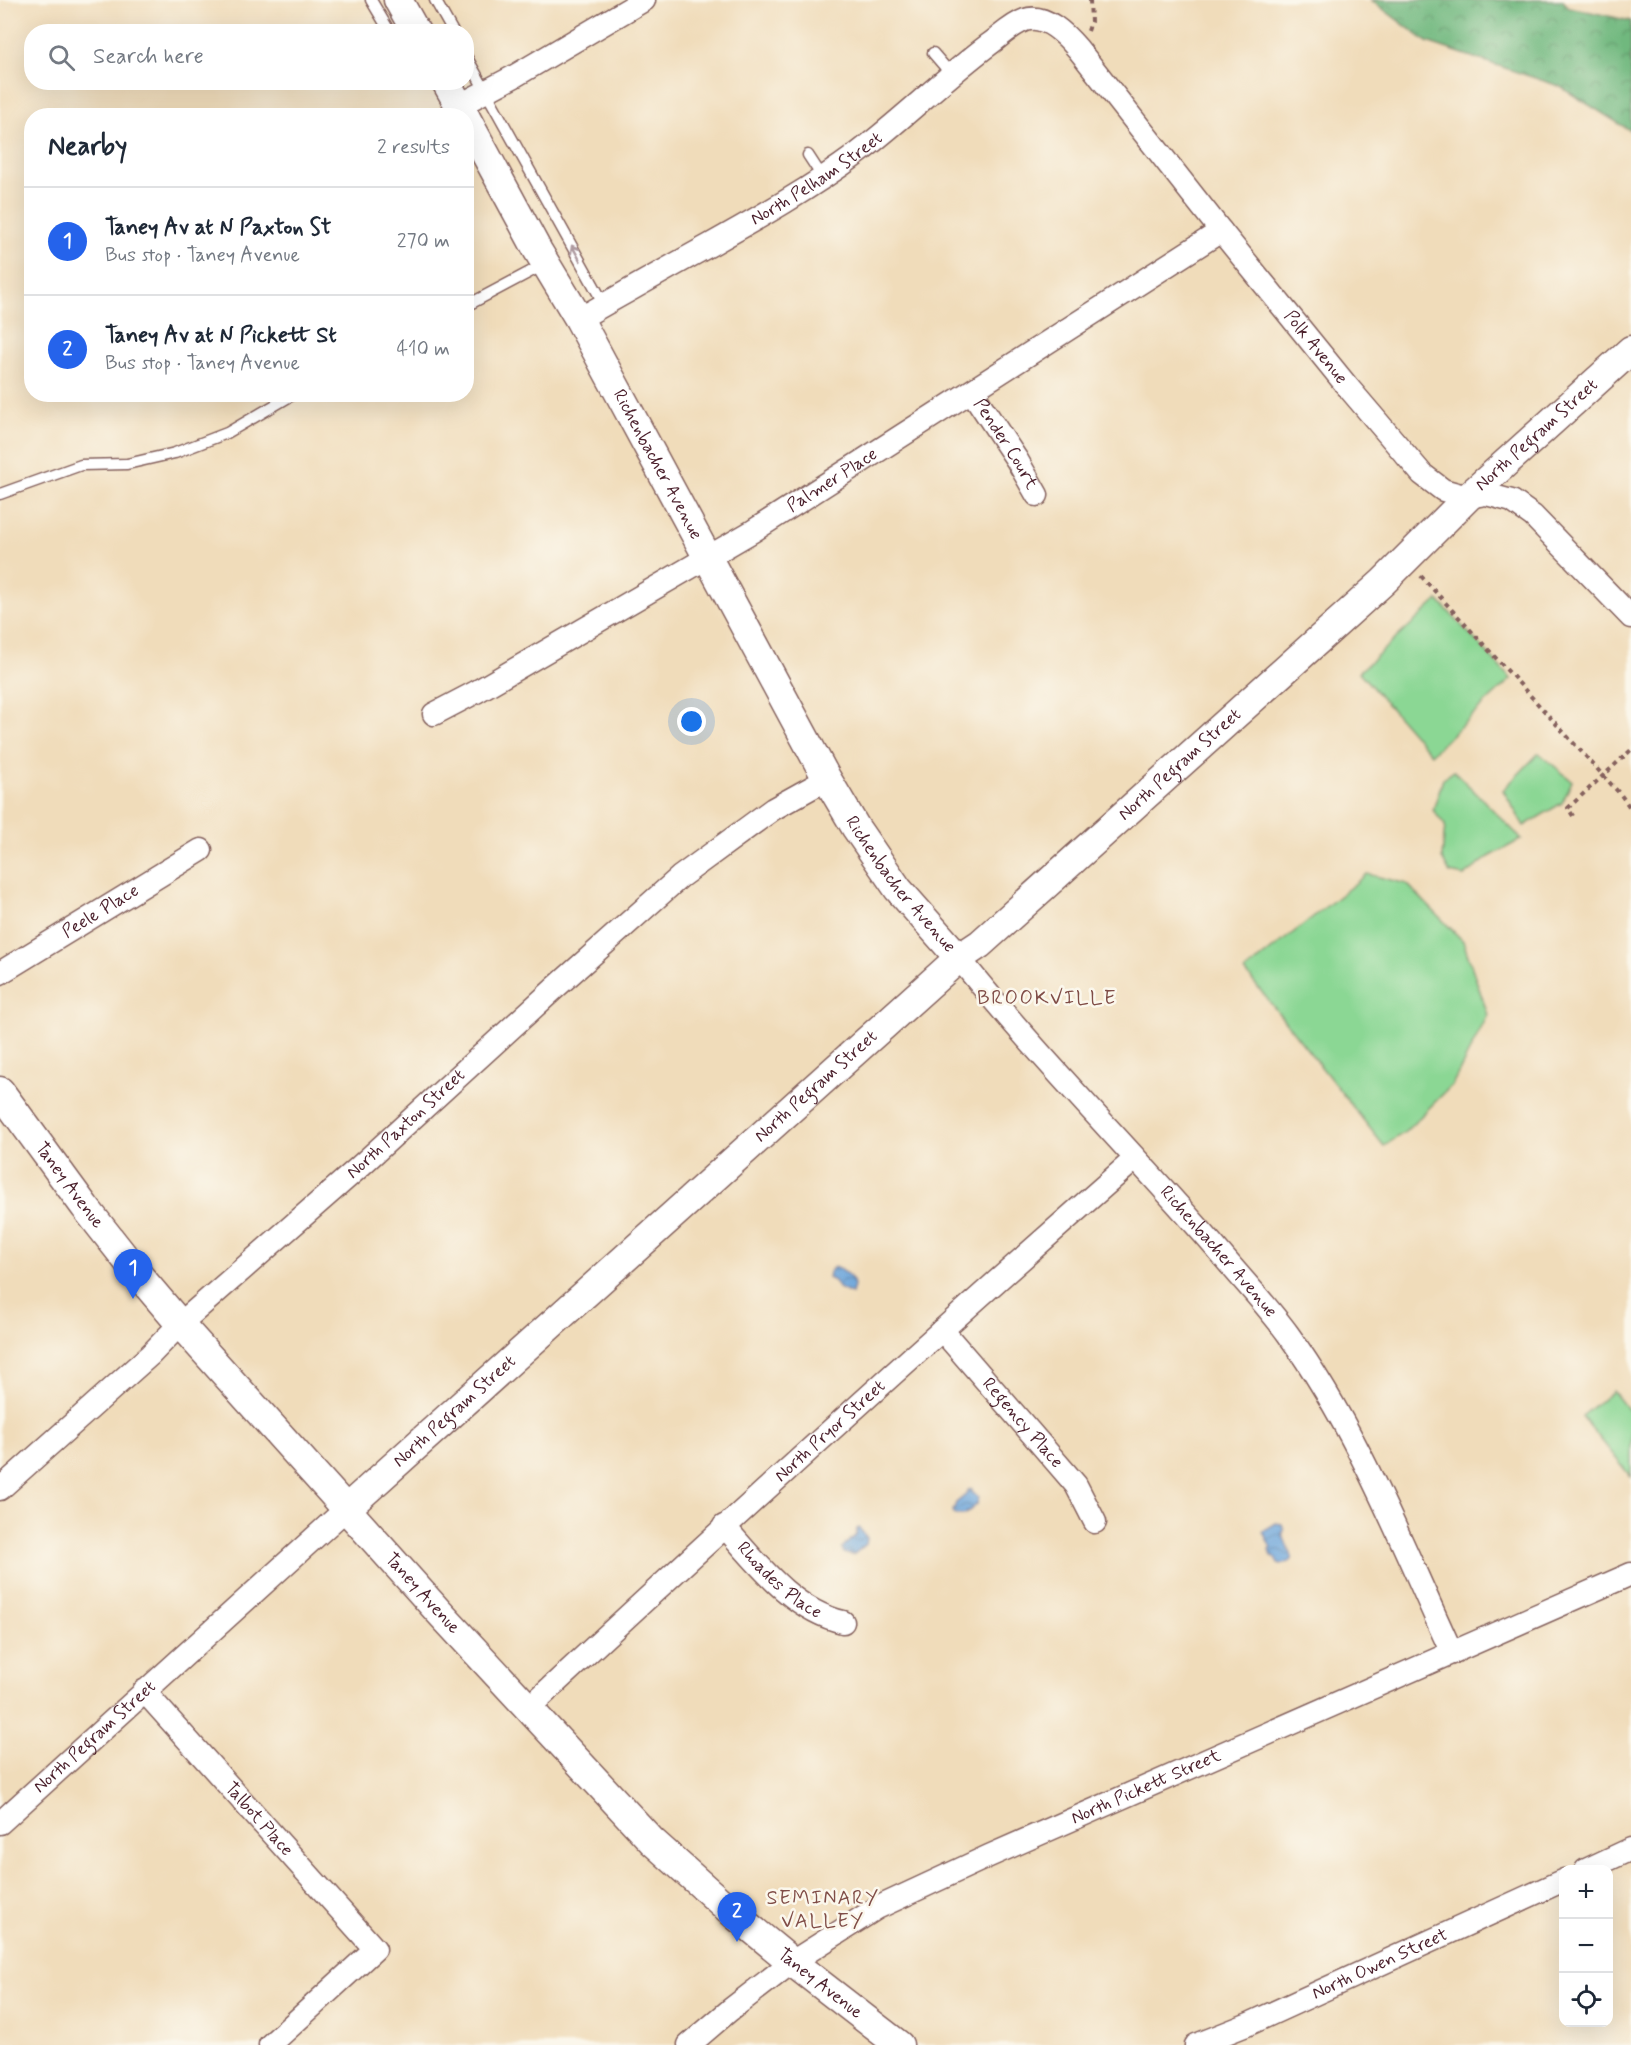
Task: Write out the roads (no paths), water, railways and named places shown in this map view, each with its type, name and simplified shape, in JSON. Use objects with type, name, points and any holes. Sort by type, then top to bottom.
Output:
[{"type":"street","points":[[398,0],[412,24]]},
{"type":"street","points":[[459,105],[644,0]]},
{"type":"street","name":"North Pelham Street","points":[[579,319],[765,214],[823,178],[859,153],[951,74],[1015,26],[1025,20],[1039,20]]},
{"type":"street","name":"Polk Avenue","points":[[1039,20],[1060,32],[1078,49],[1221,231],[1369,413],[1422,474],[1443,490],[1468,497],[1486,494],[1512,501],[1533,516],[1631,617]]},
{"type":"street","name":"Richenbacher Avenue","points":[[474,132],[579,319],[827,779],[856,828],[898,889],[986,993],[1247,1285],[1287,1334],[1310,1368],[1373,1481],[1452,1653]]},
{"type":"street","name":"Palmer Place","points":[[434,714],[708,558],[972,392],[1221,231]]},
{"type":"street","name":"North Pegram Street","points":[[0,1823],[958,958],[980,944],[1272,683],[1383,582],[1468,497],[1631,350]]},
{"type":"street","name":"Pender Court","points":[[972,392],[1037,495]]},
{"type":"street","name":"North Paxton Street","points":[[0,1489],[150,1355],[180,1324],[357,1169],[680,877],[773,809],[827,779]]},
{"type":"street","name":"Peele Place","points":[[0,973],[201,850]]},
{"type":"street","name":"Taney Avenue","points":[[0,1091],[85,1207],[180,1324],[346,1509],[652,1841],[735,1916],[900,2045]]},
{"type":"street","name":"North Pryor Street","points":[[527,1707],[724,1526],[1135,1159]]},
{"type":"street","name":"Regency Place","points":[[942,1330],[1076,1485],[1095,1522]]},
{"type":"street","name":"Rhoades Place","points":[[724,1526],[792,1597],[827,1618],[843,1622]]},
{"type":"street","name":"North Pickett Street","points":[[689,2045],[792,1962],[887,1903],[1631,1574]]},
{"type":"street","name":"Talbot Place","points":[[144,1691],[375,1949],[270,2045]]},
{"type":"street","points":[[1595,1865],[1631,1849]]},
{"type":"street","name":"North Owen Street","points":[[1196,2045],[1249,2024],[1559,1882]]},
{"type":"lane","points":[[372,0],[386,24]]},
{"type":"lane","points":[[435,0],[448,24]]},
{"type":"lane","points":[[933,53],[951,74]]},
{"type":"lane","points":[[474,70],[604,304]]},
{"type":"lane","points":[[808,155],[823,178]]},
{"type":"lane","points":[[474,302],[546,264]]},
{"type":"lane","points":[[0,494],[81,465],[128,464],[175,453],[227,433],[280,402]]},
{"type":"water","points":[[834,1267],[852,1279],[854,1285],[852,1294],[838,1288],[834,1281],[828,1278],[829,1272]]},
{"type":"water","points":[[972,1489],[972,1492],[979,1497],[977,1504],[964,1515],[955,1515],[953,1511],[956,1503],[968,1493],[968,1490]]},
{"type":"water","points":[[1276,1523],[1282,1524],[1284,1531],[1282,1533],[1292,1558],[1291,1561],[1281,1565],[1274,1556],[1271,1556],[1269,1550],[1271,1548],[1263,1531]]},
{"type":"water","points":[[859,1528],[867,1538],[866,1544],[853,1555],[844,1553],[842,1548],[856,1535]]},
{"type":"place","name":"Taney Av at N Paxton St","points":[[133,1299]]},
{"type":"place","name":"Taney Av at N Pickett St","points":[[737,1942]]},
{"type":"district","name":"BROOKVILLE","points":[[1047,998]]},
{"type":"district","name":"SEMINARY VALLEY","points":[[823,1910]]}]
